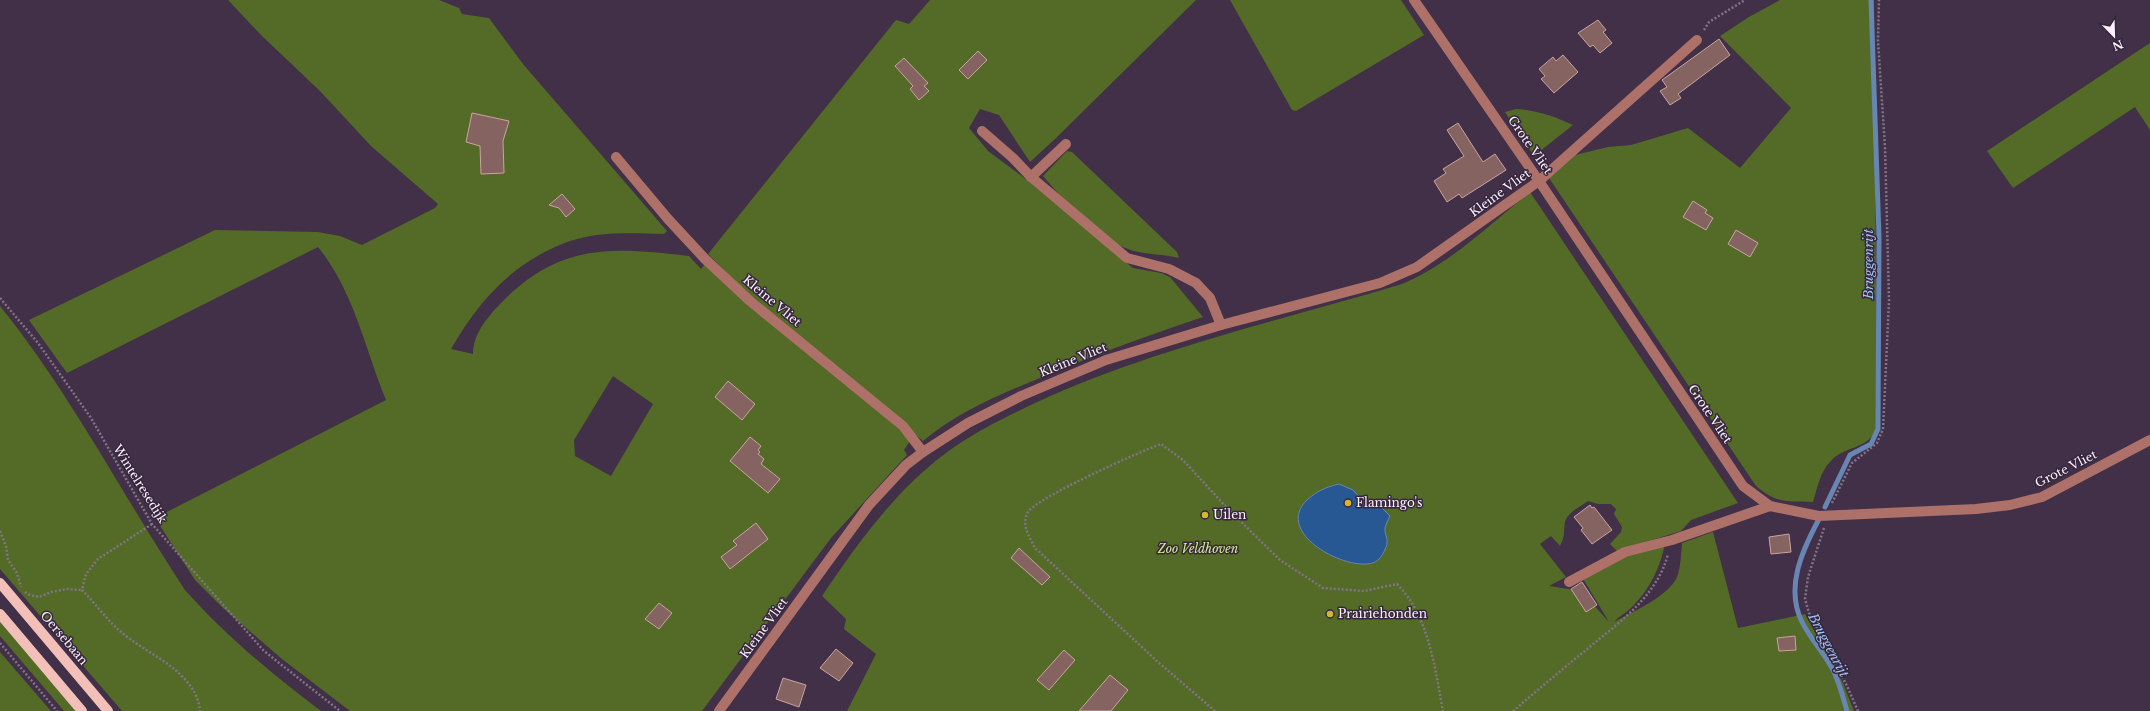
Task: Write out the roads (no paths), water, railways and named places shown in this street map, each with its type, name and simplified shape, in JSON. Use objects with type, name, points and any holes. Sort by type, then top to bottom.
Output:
[{"type":"main road","name":"Oersebaan","points":[[0,583],[108,711]]},
{"type":"main road","points":[[0,614],[82,711]]},
{"type":"street","name":"Grote Vliet","points":[[1414,0],[1539,181],[1743,486],[1770,506],[1819,516],[1828,516],[1976,509],[2023,502],[2042,497],[2150,440]]},
{"type":"street","name":"Kleine Vliet","points":[[719,711],[869,505],[906,465],[923,452],[968,423],[1028,393],[1106,360],[1221,325],[1380,283],[1417,267],[1539,181],[1697,40]]},
{"type":"street","points":[[982,131],[1079,220],[1127,258],[1169,269],[1196,282],[1210,298],[1221,325]]},
{"type":"street","points":[[1031,177],[1066,144]]},
{"type":"street","name":"Kleine Vliet","points":[[616,157],[668,219],[705,259],[750,301],[903,426],[923,452]]},
{"type":"street","points":[[1569,582],[1625,552],[1672,540],[1770,506]]},
{"type":"water","points":[[1339,484],[1353,490],[1360,498],[1378,504],[1390,516],[1385,528],[1387,545],[1379,559],[1369,564],[1355,563],[1339,559],[1322,550],[1309,540],[1300,527],[1299,514],[1307,500],[1314,494],[1330,486]]},
{"type":"waterway","name":"Bruggenrijt","points":[[1825,507],[1850,455],[1871,444],[1878,429],[1879,237],[1871,0]]},
{"type":"waterway","name":"Bruggenrijt","points":[[1818,521],[1801,557],[1795,583],[1795,596],[1797,609],[1802,622],[1832,668],[1839,684],[1847,711]]},
{"type":"place","name":"Flamingo's","points":[[1348,503]]},
{"type":"place","name":"Uilen","points":[[1205,515]]},
{"type":"place","name":"Prairiehonden","points":[[1330,614]]},
{"type":"park label","name":"Zoo Veldhoven","points":[[1198,549]]}]
